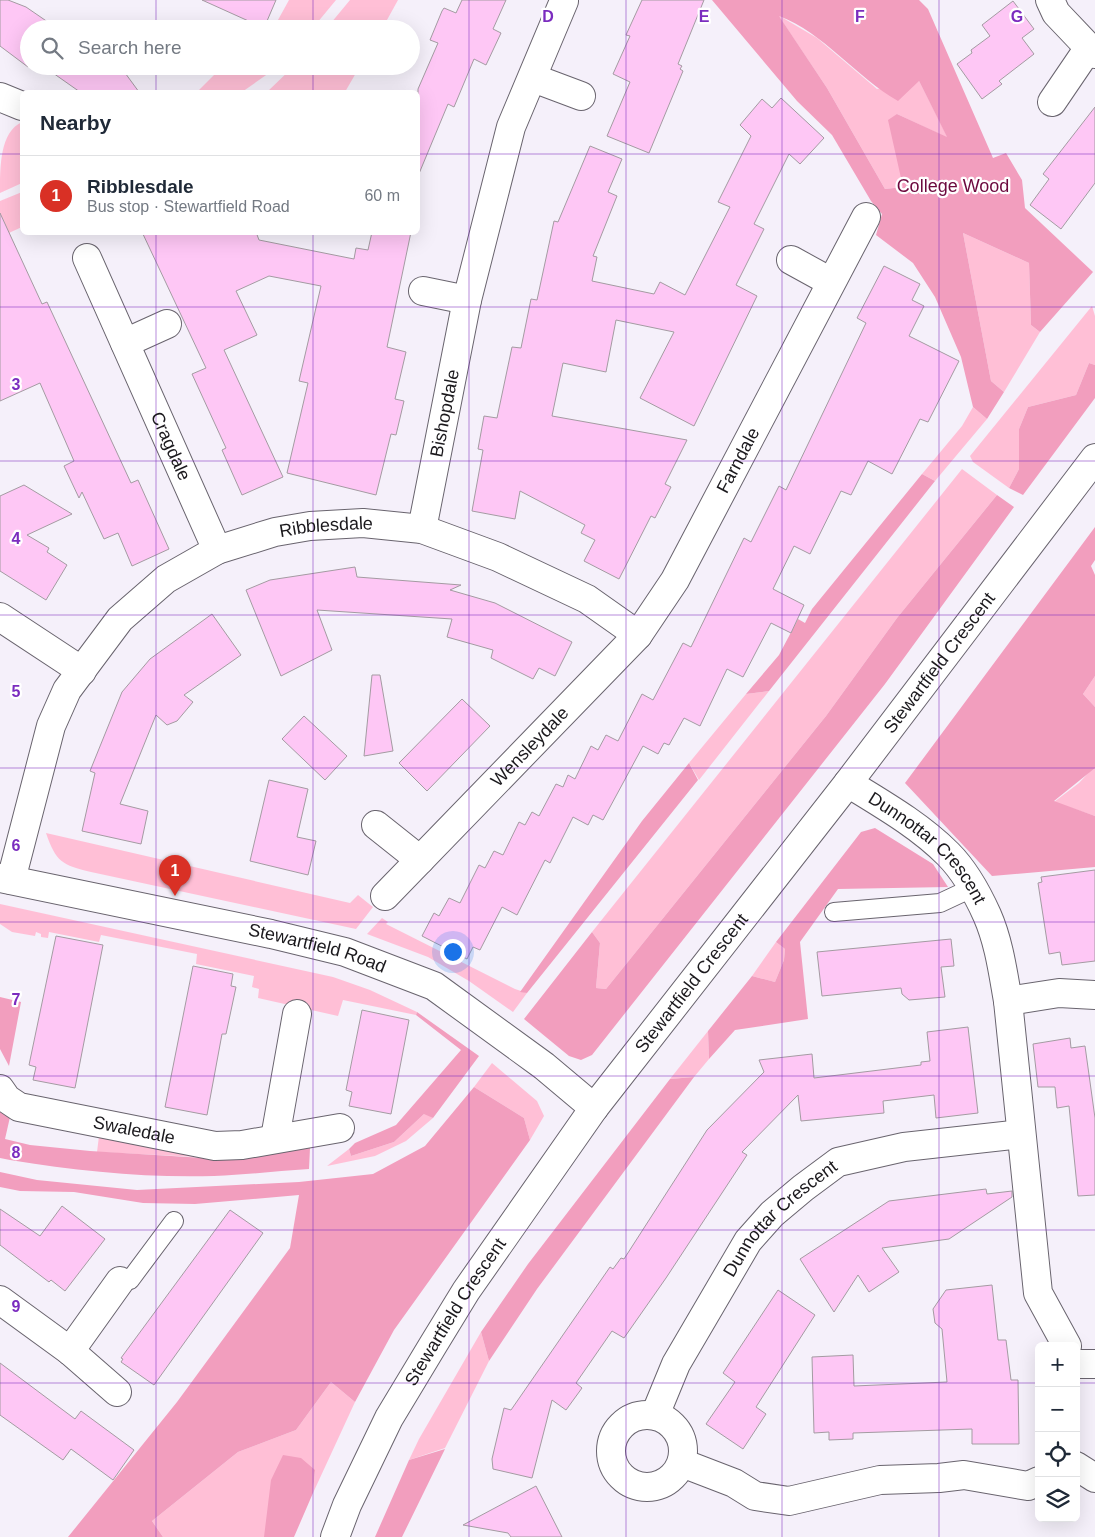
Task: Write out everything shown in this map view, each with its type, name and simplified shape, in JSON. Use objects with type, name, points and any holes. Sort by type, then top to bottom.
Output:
[{"type":"street","points":[[1050,0],[1056,13],[1092,52],[1052,102]]},
{"type":"street","name":"Bishopdale","points":[[422,528],[468,300],[510,127],[533,78],[564,1]]},
{"type":"street","points":[[533,78],[581,96]]},
{"type":"street","name":"Farndale","points":[[638,635],[675,580],[866,217]]},
{"type":"street","name":"Cragdale","points":[[87,258],[217,550]]},
{"type":"street","points":[[791,260],[831,282]]},
{"type":"street","points":[[423,291],[468,300]]},
{"type":"street","points":[[125,343],[167,324]]},
{"type":"street","name":"Stewartfield Crescent","points":[[334,1537],[347,1505],[389,1418],[432,1345],[466,1290],[594,1108],[848,783],[1095,458]]},
{"type":"street","name":"Ribblesdale","points":[[6,879],[51,726],[67,690],[120,619],[166,579],[217,550],[275,532],[310,526],[363,523],[422,528],[498,557],[587,600],[638,635]]},
{"type":"street","points":[[0,617],[82,671]]},
{"type":"street","name":"Wensleydale","points":[[385,896],[638,635]]},
{"type":"street","name":"Dunnottar Crescent","points":[[848,783],[897,814],[948,854],[972,888],[988,916],[1000,957],[1008,1001],[1038,1293],[1067,1342]]},
{"type":"street","points":[[376,825],[420,860]]},
{"type":"street","name":"Stewartfield Road","points":[[6,879],[271,934],[345,952],[434,986],[544,1066],[594,1108]]},
{"type":"street","points":[[1008,1001],[1059,993],[1095,994]]},
{"type":"street","points":[[275,1138],[297,1014]]},
{"type":"street","name":"Swaledale","points":[[0,1089],[7,1099],[19,1107],[215,1146],[242,1145],[340,1128]]},
{"type":"street","name":"Dunnottar Crescent","points":[[655,1415],[676,1364],[748,1241],[772,1214],[802,1188],[838,1162],[904,1147],[1021,1134]]},
{"type":"street","points":[[70,1351],[120,1282]]},
{"type":"street","points":[[0,1300],[70,1351],[117,1392]]},
{"type":"street","points":[[642,1414],[655,1415],[666,1420],[675,1428],[681,1439],[682,1463],[675,1474],[665,1482],[653,1487],[640,1487],[628,1482],[618,1474],[611,1456],[612,1437],[620,1426],[630,1418],[642,1414]]},
{"type":"street","points":[[682,1463],[734,1483],[755,1496],[788,1501],[880,1480],[939,1478],[964,1475],[1028,1486],[1035,1483]]},
{"type":"street","points":[[1080,1469],[1095,1478]]},
{"type":"lane","points":[[834,912],[940,904],[972,888]]},
{"type":"lane","points":[[120,1282],[130,1280],[174,1222]]},
{"type":"shaded area","points":[[289,0],[336,0],[319,20],[278,20]]},
{"type":"shaded area","points":[[350,0],[398,0],[387,20],[333,20]]},
{"type":"shaded area","points":[[778,15],[817,38],[877,89],[919,81],[948,138],[897,114],[903,187],[885,189],[827,88]]},
{"type":"shaded area","points":[[214,75],[266,75],[245,90],[199,90]]},
{"type":"shaded area","points":[[285,75],[355,75],[346,90],[269,90]]},
{"type":"shaded area","points":[[20,123],[20,184],[0,193],[1,161],[5,142],[15,127]]},
{"type":"shaded area","points":[[20,193],[20,228],[0,237],[0,201]]},
{"type":"shaded area","points":[[963,233],[1029,263],[1031,325],[1040,332],[1004,392],[991,381]]},
{"type":"shaded area","points":[[1092,306],[1095,316],[1095,365],[1089,363],[1076,395],[1028,407],[1019,429],[1019,469],[1009,488],[973,462],[970,456]]},
{"type":"shaded area","points":[[973,407],[987,419],[935,481],[922,474],[962,426]]},
{"type":"shaded area","points":[[962,469],[997,495],[897,618],[826,716],[606,989],[596,988],[600,943],[592,932]]},
{"type":"shaded area","points":[[1095,676],[1095,707],[1083,694]]},
{"type":"shaded area","points":[[769,691],[699,780],[689,763],[746,694]]},
{"type":"shaded area","points":[[1095,768],[1095,816],[1054,802],[1079,783]]},
{"type":"shaded area","points":[[46,833],[350,903],[358,895],[373,907],[356,929],[91,872],[73,867],[61,861],[53,850]]},
{"type":"shaded area","points":[[0,904],[333,977],[370,990],[417,1012],[416,1015],[343,1000],[338,1016],[258,998],[259,989],[252,987],[254,976],[196,964],[197,954],[101,935],[99,942],[49,932],[48,938],[41,937],[41,934],[36,932],[35,936],[12,932],[0,924]]},
{"type":"shaded area","points":[[382,918],[388,922],[386,924],[515,989],[527,993],[513,1012],[469,981],[428,957],[367,934]]},
{"type":"shaded area","points":[[776,942],[785,949],[784,960],[775,982],[752,976]]},
{"type":"shaded area","points":[[708,1031],[709,1059],[694,1077],[670,1079]]},
{"type":"shaded area","points":[[492,1063],[537,1101],[544,1116],[530,1140],[524,1118],[474,1087]]},
{"type":"shaded area","points":[[425,1113],[433,1118],[406,1141],[375,1156],[327,1166],[349,1149],[351,1156],[394,1142]]},
{"type":"shaded area","points":[[99,1136],[198,1157],[97,1152]]},
{"type":"shaded area","points":[[481,1332],[489,1361],[445,1448],[409,1460],[419,1439]]},
{"type":"shaded area","points":[[331,1382],[355,1402],[313,1493],[315,1470],[264,1537],[163,1537],[152,1521],[238,1452],[296,1430]]},
{"type":"green space","name":"College Wood","points":[[712,0],[919,0],[928,9],[993,158],[1006,153],[1022,180],[1025,208],[1093,272],[1040,332],[1031,325],[1029,263],[963,233],[991,381],[1004,392],[987,419],[973,407],[961,357],[935,297],[913,263],[876,235],[882,214],[871,201],[832,135],[797,101]],"holes":[[[779,16],[811,33],[868,80],[898,101],[919,81],[947,137],[897,114],[888,120],[903,187],[885,189],[827,88]]]},
{"type":"green space","points":[[1089,363],[1095,365],[1095,398],[1023,495],[1009,488],[1019,469],[1019,429],[1028,407],[1076,395]]},
{"type":"green space","points":[[922,474],[935,481],[769,691],[746,694],[779,655],[798,619],[805,623],[812,609]]},
{"type":"green space","points":[[997,495],[1014,507],[885,684],[592,1055],[581,1060],[569,1056],[524,1019],[592,932],[600,943],[596,988],[606,989],[826,716],[897,618]]},
{"type":"green space","points":[[1095,527],[1095,560],[1091,566],[1095,575],[1095,676],[1083,694],[1095,707],[1095,768],[1054,801],[1095,816],[1095,867],[992,876],[905,783]]},
{"type":"green space","points":[[689,763],[698,780],[527,993],[520,992],[642,821]]},
{"type":"green space","points":[[875,828],[933,864],[948,887],[838,889],[800,942],[808,1019],[735,1030],[709,1059],[708,1031],[752,976],[775,982],[784,960],[785,949],[776,942],[861,832]]},
{"type":"green space","points":[[0,997],[21,1002],[9,1066],[0,1049]]},
{"type":"green space","points":[[417,1012],[479,1056],[433,1118],[424,1114],[394,1142],[351,1156],[349,1149],[355,1143],[396,1125],[461,1050],[416,1015]]},
{"type":"green space","points":[[694,1077],[537,1289],[489,1361],[481,1332],[528,1264],[670,1079]]},
{"type":"green space","points":[[474,1087],[524,1118],[530,1140],[394,1330],[355,1402],[331,1382],[296,1430],[238,1452],[152,1521],[163,1537],[68,1537],[177,1402],[290,1248],[299,1195],[195,1204],[143,1203],[74,1192],[20,1191],[0,1187],[0,1172],[37,1180],[137,1190],[299,1182],[373,1174],[425,1146]]},
{"type":"green space","points":[[0,1111],[10,1117],[5,1139],[30,1145],[90,1151],[220,1159],[310,1148],[309,1169],[226,1175],[163,1176],[86,1170],[10,1160],[0,1158]]},
{"type":"green space","points":[[445,1449],[402,1537],[375,1537],[409,1460]]},
{"type":"green space","points":[[283,1455],[301,1458],[315,1470],[313,1493],[294,1537],[264,1537],[271,1480]]},
{"type":"building","points":[[0,0],[8,0],[26,7],[45,20],[20,20],[20,61],[0,46]]},
{"type":"building","points":[[202,0],[276,0],[267,20],[246,20]]},
{"type":"building","points":[[462,0],[506,0],[493,29],[501,33],[486,65],[474,59],[454,107],[448,104],[420,171],[420,90],[418,89],[438,43],[430,40],[442,11],[444,8],[456,13]]},
{"type":"building","points":[[642,0],[704,0],[678,64],[682,66],[680,69],[683,71],[649,153],[607,136],[630,82],[613,74],[630,36],[626,35]]},
{"type":"building","points":[[1013,1],[1034,29],[1022,38],[1034,54],[999,81],[1002,84],[982,99],[957,64],[972,53],[971,50],[990,36],[982,25]]},
{"type":"building","points":[[56,75],[127,75],[138,90],[77,90]]},
{"type":"building","points":[[781,98],[824,138],[800,164],[789,154],[754,224],[764,229],[736,285],[757,296],[694,426],[640,398],[674,332],[616,320],[606,372],[563,363],[552,416],[687,440],[665,484],[671,487],[655,518],[651,516],[619,579],[584,561],[595,540],[581,533],[585,525],[520,491],[515,519],[472,511],[483,450],[478,449],[484,416],[497,418],[512,347],[521,348],[531,299],[537,300],[554,221],[558,222],[590,146],[622,159],[608,192],[617,196],[593,256],[597,257],[592,281],[654,294],[660,282],[685,295],[730,207],[718,202],[751,136],[740,125],[762,99],[772,108]]},
{"type":"building","points":[[1095,107],[1095,183],[1061,229],[1030,205],[1049,179],[1043,174]]},
{"type":"building","points":[[0,213],[42,304],[47,302],[131,483],[138,480],[169,549],[132,566],[118,533],[104,539],[82,492],[79,498],[64,466],[74,461],[40,383],[0,401]]},
{"type":"building","points":[[143,235],[257,235],[259,240],[354,259],[356,248],[368,250],[371,235],[410,235],[387,347],[406,352],[395,399],[404,401],[396,435],[391,434],[376,495],[287,473],[308,383],[299,381],[321,286],[269,276],[236,291],[257,335],[224,350],[283,477],[242,495],[222,450],[226,448],[192,374],[206,368]]},
{"type":"building","points":[[884,266],[920,284],[912,300],[924,306],[909,336],[959,361],[928,422],[920,419],[892,474],[868,461],[851,495],[841,491],[810,554],[794,546],[773,589],[804,605],[791,633],[771,623],[743,677],[727,669],[700,726],[684,718],[669,745],[664,743],[658,754],[643,746],[603,820],[593,815],[588,825],[573,817],[550,863],[545,860],[517,915],[502,907],[480,950],[473,947],[467,959],[422,936],[434,913],[439,916],[449,898],[460,903],[479,865],[485,868],[494,851],[503,855],[519,822],[525,825],[532,812],[539,816],[556,784],[563,787],[568,775],[575,779],[591,746],[598,750],[606,735],[618,741],[642,694],[653,700],[683,643],[691,647],[744,538],[751,542],[779,486],[786,490],[866,323],[857,318]]},
{"type":"building","points":[[24,485],[72,514],[27,535],[49,548],[47,552],[67,565],[46,600],[0,571],[0,496]]},
{"type":"building","points":[[355,567],[357,577],[461,585],[450,590],[495,603],[572,642],[555,676],[539,668],[533,679],[491,658],[493,650],[447,637],[452,619],[317,610],[332,650],[281,676],[246,590],[270,580]]},
{"type":"building","points":[[212,614],[241,655],[184,695],[193,702],[177,721],[167,725],[156,715],[120,804],[148,811],[141,844],[82,831],[95,773],[90,771],[122,692],[150,659]]},
{"type":"building","points":[[372,675],[380,675],[393,751],[364,756]]},
{"type":"building","points":[[462,699],[490,726],[427,791],[399,763]]},
{"type":"building","points":[[304,716],[347,756],[325,780],[282,739]]},
{"type":"building","points":[[269,780],[308,789],[297,837],[316,841],[308,875],[250,861]]},
{"type":"building","points":[[1095,870],[1095,961],[1062,965],[1060,952],[1049,954],[1038,883],[1042,882],[1041,877]]},
{"type":"building","points":[[56,936],[103,945],[75,1088],[33,1080],[36,1067],[29,1065]]},
{"type":"building","points":[[951,939],[954,966],[941,967],[945,997],[909,1000],[902,994],[901,988],[822,996],[817,952]]},
{"type":"building","points":[[193,966],[233,974],[231,986],[236,987],[226,1034],[222,1034],[207,1115],[165,1107]]},
{"type":"building","points":[[362,1010],[409,1020],[391,1114],[349,1106],[352,1092],[346,1090]]},
{"type":"building","points":[[968,1027],[978,1113],[936,1118],[934,1095],[883,1101],[884,1113],[801,1121],[798,1095],[742,1152],[747,1155],[666,1278],[624,1338],[612,1331],[576,1383],[582,1388],[566,1410],[552,1400],[532,1478],[493,1469],[492,1459],[504,1408],[511,1410],[610,1267],[613,1269],[621,1258],[624,1259],[707,1130],[764,1072],[759,1060],[812,1054],[814,1078],[921,1065],[921,1062],[930,1061],[927,1032]]},
{"type":"building","points":[[1070,1038],[1071,1048],[1085,1046],[1095,1118],[1095,1195],[1078,1196],[1069,1106],[1057,1108],[1055,1087],[1038,1087],[1033,1044]]},
{"type":"building","points":[[986,1189],[987,1194],[1012,1191],[1012,1197],[949,1239],[882,1248],[899,1272],[869,1292],[858,1275],[834,1312],[800,1259],[889,1201]]},
{"type":"building","points":[[62,1206],[105,1239],[65,1291],[51,1280],[49,1282],[0,1245],[0,1209],[40,1236]]},
{"type":"building","points":[[230,1210],[263,1233],[154,1385],[121,1362],[123,1359],[121,1358]]},
{"type":"building","points":[[992,1285],[998,1340],[1006,1340],[1011,1380],[1018,1380],[1019,1444],[972,1444],[972,1429],[853,1433],[853,1439],[829,1440],[829,1432],[814,1433],[812,1357],[853,1355],[854,1386],[947,1382],[942,1329],[935,1323],[933,1309],[946,1290]]},
{"type":"building","points":[[778,1290],[815,1315],[756,1407],[766,1414],[743,1449],[706,1424],[735,1382],[723,1373]]},
{"type":"building","points":[[0,1363],[75,1419],[81,1411],[134,1450],[113,1480],[71,1449],[63,1460],[0,1415]]},
{"type":"building","points":[[536,1486],[562,1537],[511,1537],[508,1533],[463,1525]]},
{"type":"place","name":"Ribblesdale","points":[[175,896]]}]
